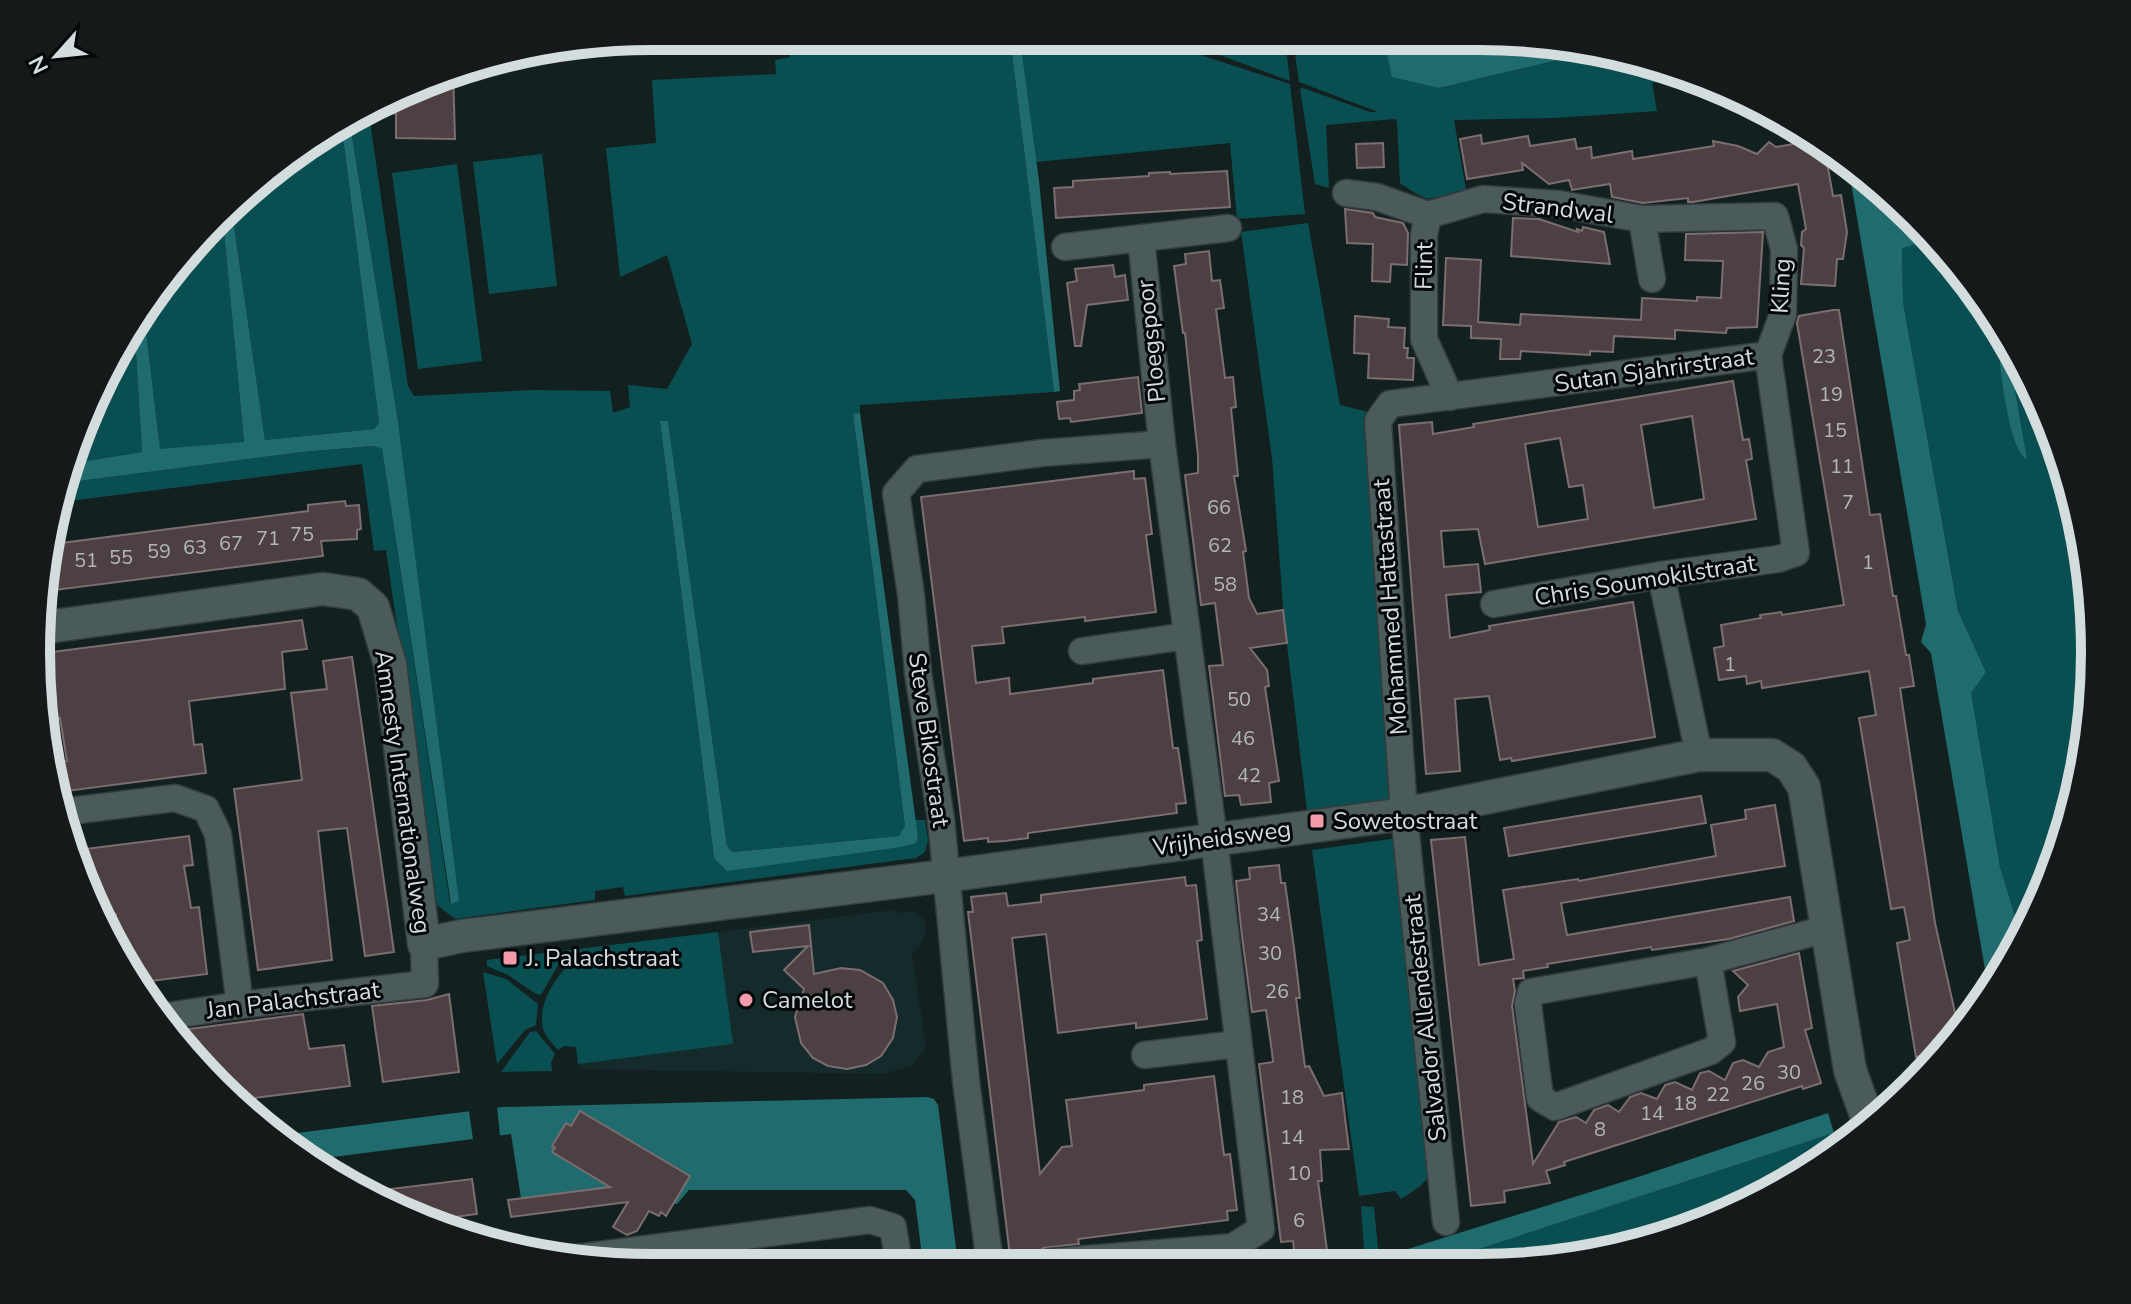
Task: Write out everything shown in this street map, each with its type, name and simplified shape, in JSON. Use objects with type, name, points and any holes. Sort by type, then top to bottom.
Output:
[{"type":"street","name":"Flint","points":[[1346,193],[1377,197],[1428,215],[1424,235],[1424,339],[1450,397]]},
{"type":"street","name":"Strandwal","points":[[1428,215],[1483,199],[1559,204],[1642,219],[1775,216]]},
{"type":"street","name":"Kling","points":[[1768,355],[1783,314],[1784,249],[1775,216]]},
{"type":"street","name":"Strandwal","points":[[1642,219],[1652,279]]},
{"type":"street","points":[[1065,247],[1228,228]]},
{"type":"street","name":"Ploegspoor","points":[[1141,238],[1162,444]]},
{"type":"street","name":"Sutan Sjahrirstraat","points":[[1390,404],[1768,355],[1796,553]]},
{"type":"street","name":"Mohammed Hattastraat","points":[[1390,404],[1378,421],[1378,450],[1404,814]]},
{"type":"street","points":[[1148,1254],[1233,1247],[1261,1229],[1162,444]]},
{"type":"street","name":"Steve Bikostraat","points":[[989,1254],[966,1081],[941,819],[918,673],[911,595],[896,493],[917,469],[1042,453],[1162,444]]},
{"type":"street","name":"Chris Soumokilstraat","points":[[1494,604],[1661,575],[1778,559],[1796,553]]},
{"type":"street","points":[[1661,575],[1699,755]]},
{"type":"street","name":"Amnesty Internationalweg","points":[[51,627],[323,589],[358,594],[373,607],[390,664],[424,944],[425,984]]},
{"type":"street","points":[[1082,651],[1187,636]]},
{"type":"street","name":"Vrijheidsweg","points":[[424,944],[462,936],[945,876],[1404,814],[1699,755],[1772,755],[1791,767],[1804,787],[1850,1070],[1866,1113]]},
{"type":"street","points":[[72,811],[175,798],[206,809],[218,834],[240,1005]]},
{"type":"street","name":"Salvador Allendestraat","points":[[1404,814],[1446,1222]]},
{"type":"street","points":[[1708,961],[1722,1042],[1711,1051],[1555,1107],[1540,1098],[1528,1004],[1531,992],[1708,961],[1826,929]]},
{"type":"street","name":"Jan Palachstraat","points":[[172,1015],[425,984]]},
{"type":"street","points":[[1145,1055],[1237,1044]]},
{"type":"street","points":[[615,1253],[870,1220],[893,1227],[897,1254]]},
{"type":"shaded area","points":[[789,50],[1011,50],[1054,392],[860,405],[860,413],[853,415],[905,826],[900,836],[733,852],[727,846],[668,422],[660,422],[714,858],[918,837],[915,820],[925,820],[928,840],[925,852],[916,858],[625,896],[623,887],[595,891],[595,900],[455,919],[437,905],[386,550],[374,551],[362,464],[70,501],[75,482],[303,452],[374,446],[382,449],[450,903],[458,901],[398,421],[351,131],[370,121],[408,386],[414,396],[534,390],[610,391],[613,413],[630,407],[628,385],[667,389],[692,344],[667,255],[620,277],[606,148],[656,143],[652,80],[776,74],[775,60],[790,57]]},
{"type":"shaded area","points":[[1011,50],[1022,50],[1039,181],[1060,391],[1054,392]]},
{"type":"shaded area","points":[[1022,50],[1185,50],[1290,84],[1305,214],[1237,219],[1230,143],[1036,162]]},
{"type":"shaded area","points":[[1206,50],[1286,50],[1290,81]]},
{"type":"shaded area","points":[[1294,50],[1387,50],[1439,88],[1570,57],[1672,82],[1652,83],[1657,111],[1555,118],[1454,120],[1466,190],[1433,198],[1421,196],[1400,183],[1397,121],[1394,119],[1326,125],[1329,188],[1315,184],[1300,89],[1378,112],[1299,82]]},
{"type":"shaded area","points":[[1386,50],[1518,51],[1570,57],[1439,88],[1392,77]]},
{"type":"shaded area","points":[[351,131],[398,421],[459,901],[451,904],[382,449],[373,446],[303,452],[75,482],[81,462],[142,452],[135,344],[146,327],[160,449],[244,442],[224,228],[233,219],[265,440],[374,429],[379,423],[343,136]]},
{"type":"shaded area","points":[[343,136],[379,423],[374,429],[265,440],[233,219],[286,174]]},
{"type":"shaded area","points":[[542,154],[557,286],[489,294],[473,162]]},
{"type":"shaded area","points":[[457,164],[482,361],[418,369],[392,173]]},
{"type":"shaded area","points":[[1850,178],[1921,243],[1902,248],[1903,302],[1958,611],[1986,672],[1971,693],[2000,867],[2017,922],[1986,976],[1931,653],[1921,642],[1926,624]]},
{"type":"shaded area","points":[[1892,214],[1957,286],[1980,318],[2019,386],[2049,458],[2076,573],[2081,652],[2076,731],[2049,846],[2017,922],[2000,867],[1970,693],[1986,672],[1958,611],[1903,302],[1902,248]]},
{"type":"shaded area","points":[[1308,223],[1340,405],[1376,414],[1395,806],[1308,819],[1284,620],[1272,458],[1241,232]]},
{"type":"shaded area","points":[[224,228],[244,443],[160,450],[145,327],[174,286]]},
{"type":"shaded area","points":[[135,344],[142,452],[81,462],[112,386]]},
{"type":"shaded area","points":[[1998,348],[2012,373],[2027,460],[2013,436]]},
{"type":"shaded area","points":[[860,413],[918,837],[916,843],[901,847],[727,871],[714,858],[660,421],[668,421],[727,846],[733,852],[899,836],[905,826],[853,414]]},
{"type":"shaded area","points":[[1398,838],[1431,1175],[1401,1199],[1395,1191],[1359,1196],[1312,850]]},
{"type":"shaded area","name":"Camelot","points":[[894,910],[896,913],[914,911],[924,920],[926,932],[919,947],[912,953],[926,1048],[911,1066],[884,1074],[580,1069],[567,951]]},
{"type":"shaded area","points":[[718,932],[733,1044],[578,1064],[576,1047],[564,1046],[558,1050],[547,1037],[542,1020],[552,986],[568,964],[566,951],[541,995],[487,966],[487,960]]},
{"type":"shaded area","points":[[483,972],[506,979],[538,1004],[536,1025],[525,1030],[497,1064]]},
{"type":"shaded area","points":[[536,1031],[555,1054],[552,1071],[501,1072],[530,1032]]},
{"type":"shaded area","points":[[934,1099],[938,1105],[957,1254],[922,1254],[915,1200],[906,1190],[689,1190],[677,1204],[577,1194],[521,1198],[511,1134],[326,1158],[291,1134],[503,1107]]},
{"type":"shaded area","points":[[1828,1113],[1834,1133],[1464,1254],[1409,1254],[1408,1249]]},
{"type":"shaded area","points":[[1834,1133],[1837,1136],[1745,1192],[1673,1222],[1558,1249],[1464,1254]]},
{"type":"shaded area","points":[[1361,1206],[1374,1207],[1379,1254],[1364,1254]]},
{"type":"pier","points":[[497,1107],[500,1136],[473,1140],[469,1111]]},
{"type":"building","points":[[453,84],[455,139],[396,138],[396,113],[382,114]]},
{"type":"building","points":[[1481,135],[1482,144],[1528,136],[1530,146],[1575,139],[1577,149],[1591,147],[1592,158],[1632,151],[1633,159],[1714,146],[1713,141],[1757,154],[1769,142],[1776,147],[1799,143],[1827,161],[1833,196],[1841,195],[1847,232],[1843,259],[1837,259],[1835,286],[1801,284],[1802,232],[1806,229],[1798,184],[1693,202],[1688,202],[1688,198],[1643,203],[1612,197],[1610,184],[1572,190],[1569,180],[1549,184],[1522,163],[1523,170],[1467,179],[1460,139]]},
{"type":"building","points":[[1383,143],[1384,167],[1357,168],[1356,144]]},
{"type":"building","points":[[1227,171],[1230,207],[1056,218],[1054,188],[1073,187],[1073,181],[1149,176],[1149,173]]},
{"type":"building","points":[[1345,209],[1373,213],[1375,217],[1403,223],[1408,233],[1407,265],[1391,264],[1390,282],[1372,281],[1373,244],[1347,243]]},
{"type":"building","points":[[1513,218],[1539,219],[1578,232],[1577,229],[1582,231],[1583,227],[1604,232],[1610,264],[1511,256]]},
{"type":"building","points":[[1763,232],[1757,327],[1727,328],[1726,333],[1675,330],[1675,339],[1614,336],[1613,352],[1590,351],[1590,355],[1521,351],[1520,359],[1500,359],[1501,339],[1471,338],[1471,326],[1443,325],[1446,258],[1481,260],[1478,322],[1520,325],[1521,314],[1641,320],[1642,298],[1697,301],[1697,297],[1721,298],[1723,261],[1685,260],[1686,234]]},
{"type":"building","points":[[1209,251],[1212,281],[1220,280],[1224,308],[1216,309],[1225,378],[1233,377],[1236,407],[1231,408],[1238,476],[1234,476],[1246,551],[1243,552],[1249,598],[1257,614],[1283,610],[1287,643],[1250,648],[1267,670],[1269,686],[1265,687],[1279,781],[1269,783],[1271,802],[1241,805],[1239,795],[1225,796],[1209,666],[1223,665],[1215,603],[1201,605],[1185,475],[1198,473],[1198,456],[1185,333],[1174,266],[1186,264],[1185,254]]},
{"type":"building","points":[[1113,265],[1115,277],[1125,275],[1128,300],[1087,305],[1081,346],[1075,346],[1067,283],[1077,281],[1075,269]]},
{"type":"building","points":[[1839,310],[1870,515],[1880,514],[1893,596],[1896,596],[1914,686],[1900,688],[1935,923],[1956,1019],[1927,1055],[1916,1057],[1897,943],[1910,940],[1904,907],[1891,909],[1859,718],[1876,715],[1869,671],[1762,688],[1761,681],[1747,684],[1746,676],[1719,680],[1714,648],[1724,646],[1721,625],[1761,618],[1760,615],[1781,612],[1782,615],[1844,605],[1797,323],[1799,316]]},
{"type":"building","points":[[1355,316],[1389,319],[1388,327],[1405,328],[1407,358],[1414,358],[1413,380],[1368,378],[1369,354],[1354,353]]},
{"type":"building","points":[[1138,377],[1142,413],[1071,422],[1070,418],[1059,419],[1057,402],[1074,400],[1074,391],[1080,390],[1079,384]]},
{"type":"building","points":[[1733,381],[1743,440],[1749,439],[1751,451],[1752,459],[1746,460],[1756,519],[1485,564],[1478,529],[1441,531],[1444,567],[1478,564],[1481,592],[1446,595],[1450,638],[1490,630],[1489,626],[1633,602],[1655,737],[1512,761],[1511,758],[1500,760],[1489,696],[1455,699],[1460,771],[1426,774],[1399,425],[1432,422],[1433,434],[1474,427],[1473,424]],"holes":[[[1692,416],[1704,499],[1654,508],[1641,425]],[[1560,438],[1569,487],[1583,485],[1588,519],[1538,527],[1525,444]]]},
{"type":"building","points":[[1134,471],[1134,479],[1145,478],[1152,534],[1146,535],[1156,612],[1002,627],[1004,643],[972,646],[976,683],[1009,678],[1010,694],[1163,670],[1173,748],[1178,748],[1186,803],[1176,804],[1177,813],[1028,833],[1028,838],[964,841],[921,497]]},
{"type":"building","points":[[345,501],[346,506],[359,505],[361,529],[357,530],[357,539],[321,541],[323,556],[55,590],[60,543],[308,511],[308,505]]},
{"type":"building","points":[[302,620],[307,649],[282,652],[285,689],[189,701],[194,745],[202,744],[206,773],[67,791],[61,761],[67,761],[60,718],[54,719],[50,652]]},
{"type":"building","points":[[352,657],[394,952],[365,956],[347,828],[318,831],[332,960],[258,970],[234,789],[302,780],[291,693],[327,689],[323,661]]},
{"type":"building","points":[[1701,796],[1706,823],[1509,856],[1504,828]]},
{"type":"building","points":[[1775,805],[1785,866],[1561,903],[1567,935],[1790,897],[1794,921],[1729,939],[1652,950],[1651,947],[1547,964],[1548,967],[1523,971],[1524,978],[1513,979],[1515,991],[1512,1006],[1533,1164],[1559,1122],[1576,1117],[1586,1123],[1594,1110],[1608,1105],[1619,1112],[1630,1097],[1641,1093],[1657,1099],[1665,1085],[1675,1082],[1692,1090],[1700,1073],[1709,1071],[1725,1080],[1733,1063],[1743,1060],[1759,1067],[1768,1052],[1784,1047],[1777,1004],[1740,1011],[1738,997],[1748,985],[1733,971],[1799,953],[1812,1028],[1805,1030],[1821,1083],[1803,1089],[1802,1086],[1564,1162],[1565,1165],[1546,1171],[1550,1183],[1504,1191],[1505,1202],[1471,1206],[1431,840],[1465,837],[1479,965],[1514,959],[1503,890],[1579,881],[1716,856],[1711,825],[1746,819],[1745,810]]},
{"type":"building","points":[[189,836],[193,865],[184,866],[191,908],[199,907],[207,974],[148,981],[117,928],[116,914],[111,915],[83,849]]},
{"type":"building","points":[[1279,865],[1281,883],[1285,883],[1294,948],[1300,998],[1296,998],[1305,1067],[1309,1066],[1324,1096],[1342,1093],[1349,1149],[1320,1150],[1322,1181],[1318,1181],[1327,1254],[1295,1254],[1293,1241],[1281,1242],[1259,1064],[1273,1062],[1272,1052],[1266,1010],[1252,1012],[1236,881],[1250,879],[1249,868]]},
{"type":"building","points":[[1185,877],[1186,886],[1196,885],[1202,940],[1197,941],[1207,1019],[1136,1028],[1136,1023],[1058,1033],[1046,934],[1012,938],[1040,1174],[1062,1147],[1072,1146],[1066,1100],[1144,1090],[1144,1085],[1214,1076],[1224,1155],[1230,1154],[1237,1210],[1227,1211],[1228,1220],[1078,1239],[1079,1244],[1043,1248],[1038,1254],[1010,1254],[968,912],[973,912],[971,897],[1006,893],[1008,906],[1041,902],[1041,895]]},
{"type":"building","points":[[809,925],[814,974],[841,968],[860,970],[883,983],[893,1000],[897,1017],[893,1038],[881,1056],[866,1065],[847,1069],[828,1066],[813,1058],[801,1043],[795,1017],[804,989],[784,970],[808,946],[753,952],[750,932]]},
{"type":"building","points":[[449,994],[459,1072],[383,1082],[372,1006],[427,1000]]},
{"type":"building","points":[[303,1014],[309,1049],[344,1045],[350,1086],[248,1099],[183,1030]]},
{"type":"building","points":[[580,1111],[690,1176],[666,1216],[661,1212],[659,1216],[649,1211],[637,1231],[627,1235],[613,1227],[628,1202],[511,1217],[508,1200],[610,1187],[552,1152],[555,1148],[552,1146],[566,1123],[571,1126]]},
{"type":"building","points":[[472,1179],[477,1214],[448,1218],[382,1190]]},
{"type":"place","name":"Sowetostraat","points":[[1317,821]]},
{"type":"place","name":"J. Palachstraat","points":[[510,958]]},
{"type":"place","name":"Camelot","points":[[746,1000]]}]
